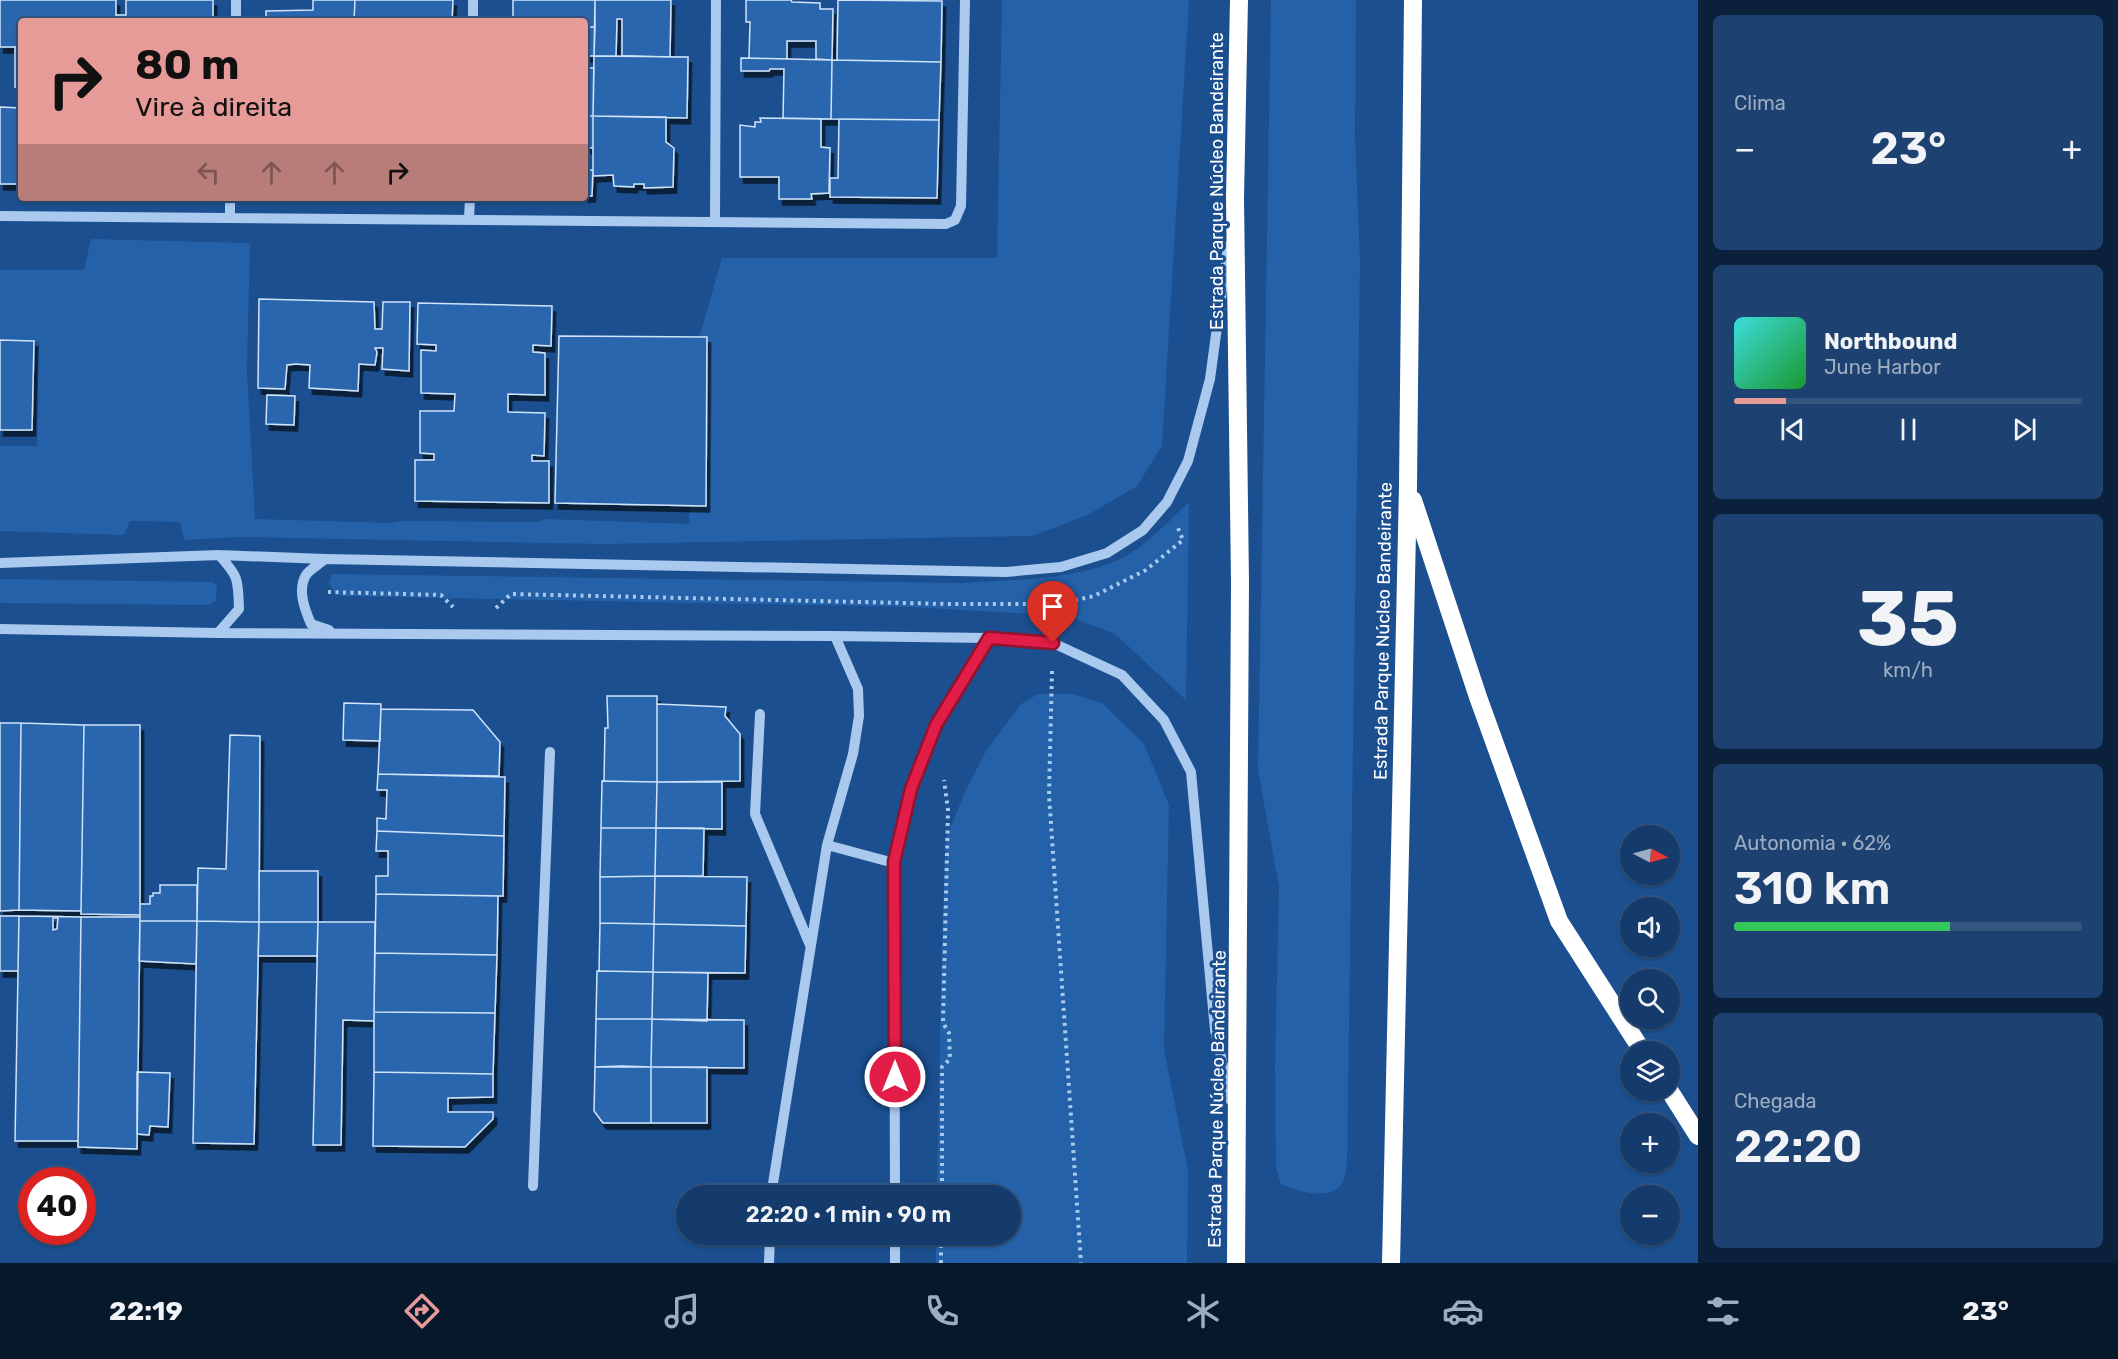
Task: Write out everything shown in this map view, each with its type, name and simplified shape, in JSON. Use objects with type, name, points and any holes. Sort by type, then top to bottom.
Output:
[{"type":"highway","name":"Estrada Parque Núcleo Bandeirante","points":[[1236,1263],[1240,582],[1235,198],[1239,0]]},
{"type":"highway","name":"Estrada Parque Núcleo Bandeirante","points":[[1391,1263],[1408,486],[1413,0]]},
{"type":"highway","points":[[1408,486],[1478,697],[1559,921],[1636,1041]]},
{"type":"highway","points":[[1676,1101],[1698,1136]]},
{"type":"street","points":[[236,0],[236,18]]},
{"type":"street","points":[[473,0],[473,18]]},
{"type":"street","points":[[715,221],[716,0]]},
{"type":"street","points":[[0,216],[715,221],[946,225],[955,220],[961,206],[965,0]]},
{"type":"street","points":[[0,563],[219,555],[1006,572],[1061,567],[1107,553],[1143,530],[1167,502],[1188,461],[1210,379],[1235,198]]},
{"type":"street","points":[[230,201],[230,217]]},
{"type":"street","points":[[469,219],[470,201]]},
{"type":"street","points":[[218,633],[239,609],[235,573],[219,555]]},
{"type":"street","points":[[325,559],[306,576],[303,606],[311,624],[339,633]]},
{"type":"street","points":[[0,629],[218,633],[989,638],[1053,643],[1122,675],[1164,720],[1191,772],[1215,1030],[1238,1133]]},
{"type":"street","points":[[773,1185],[827,844],[853,754],[859,716],[858,689],[835,636]]},
{"type":"street","points":[[895,1185],[894,862],[911,789],[936,725],[989,638]]},
{"type":"street","points":[[760,714],[755,814],[810,945]]},
{"type":"street","points":[[533,1186],[550,752]]},
{"type":"street","points":[[827,844],[894,862]]},
{"type":"street","points":[[769,1263],[770,1245]]},
{"type":"street","points":[[895,1245],[895,1263]]},
{"type":"path","points":[[948,638],[949,604]]},
{"type":"path","points":[[1058,604],[1053,643],[1049,795],[1082,1263]]},
{"type":"path","points":[[942,1185],[942,1066],[950,1059],[950,1033],[943,1023],[948,810],[943,778]]},
{"type":"path","points":[[941,1245],[941,1263]]},
{"type":"shaded area","points":[[1002,0],[1189,0],[1162,446],[1137,486],[1088,515],[1032,536],[604,544],[241,537],[184,540],[180,522],[130,521],[124,535],[0,531],[0,446],[37,446],[39,342],[0,340],[0,270],[84,270],[91,239],[250,243],[247,371],[255,519],[391,523],[402,521],[538,522],[547,519],[689,524],[695,352],[722,258],[997,258]]},
{"type":"shaded area","points":[[1271,0],[1356,0],[1355,136],[1360,262],[1347,1164],[1341,1185],[1333,1191],[1318,1194],[1281,1184],[1276,1168],[1275,1066],[1279,887],[1258,770]]},
{"type":"shaded area","points":[[1189,502],[1186,700],[1115,634],[1068,616],[911,607],[341,596],[333,591],[329,582],[332,574],[964,583],[1044,578],[1084,571],[1122,558],[1149,540]]},
{"type":"shaded area","points":[[0,579],[213,582],[217,586],[216,601],[209,605],[0,603]]},
{"type":"shaded area","points":[[1038,694],[1073,694],[1102,703],[1144,744],[1169,805],[1164,1049],[1188,1171],[1187,1263],[936,1263],[936,1245],[1021,1245],[1021,1185],[937,1185],[946,838],[966,790],[986,751],[1021,704]]},
{"type":"building","points":[[0,0],[116,0],[116,18],[18,18],[18,47],[0,47]]},
{"type":"building","points":[[126,0],[213,0],[213,18],[116,18],[116,15],[126,15]]},
{"type":"building","points":[[313,0],[355,0],[354,18],[266,18],[266,11],[313,10]]},
{"type":"building","points":[[355,0],[453,0],[452,18],[354,18]]},
{"type":"building","points":[[513,0],[595,0],[595,27],[588,27],[588,18],[513,18]]},
{"type":"building","points":[[595,0],[671,0],[670,57],[622,56],[622,19],[617,19],[616,56],[594,56]]},
{"type":"building","points":[[746,0],[791,0],[792,2],[820,3],[820,9],[833,9],[832,60],[816,59],[816,41],[787,41],[787,59],[749,58],[750,22],[746,22]]},
{"type":"building","points":[[838,0],[942,1],[941,62],[837,60]]},
{"type":"building","points":[[588,27],[595,27],[594,56],[588,56]]},
{"type":"building","points":[[15,47],[18,47],[18,87],[15,87]]},
{"type":"building","points":[[594,56],[688,57],[687,118],[593,116]]},
{"type":"building","points":[[741,58],[832,60],[831,119],[783,118],[784,69],[741,71]]},
{"type":"building","points":[[832,60],[941,62],[939,120],[831,119]]},
{"type":"building","points":[[588,68],[594,68],[593,116],[588,116]]},
{"type":"building","points":[[0,107],[18,108],[18,184],[0,184]]},
{"type":"building","points":[[588,116],[593,116],[593,148],[588,147]]},
{"type":"building","points":[[593,116],[666,117],[666,142],[674,148],[673,187],[644,188],[644,184],[634,184],[634,187],[614,186],[613,175],[593,176]]},
{"type":"building","points":[[760,118],[821,119],[821,147],[830,148],[829,193],[811,194],[812,199],[779,199],[779,177],[740,177],[740,125],[755,127],[755,122],[761,122]]},
{"type":"building","points":[[839,119],[939,120],[937,198],[830,197],[830,178],[838,178]]},
{"type":"building","points":[[588,170],[593,170],[592,196],[588,196]]},
{"type":"building","points":[[259,299],[374,302],[375,329],[382,329],[383,302],[410,302],[409,371],[382,369],[383,348],[375,348],[377,352],[375,365],[359,364],[358,391],[309,388],[310,365],[296,364],[287,365],[285,389],[258,388]]},
{"type":"building","points":[[418,303],[552,306],[551,346],[533,345],[533,352],[545,353],[545,395],[508,394],[508,412],[545,413],[544,456],[532,455],[532,461],[549,461],[549,503],[415,501],[415,460],[434,460],[434,454],[420,453],[420,411],[454,411],[455,394],[421,393],[421,350],[436,351],[436,345],[417,344]]},
{"type":"building","points":[[559,336],[707,337],[706,506],[555,503]]},
{"type":"building","points":[[0,340],[34,341],[32,430],[0,430]]},
{"type":"building","points":[[267,395],[295,396],[294,425],[266,424]]},
{"type":"building","points":[[607,696],[657,696],[657,782],[604,781],[605,728],[608,728]]},
{"type":"building","points":[[344,703],[381,704],[380,741],[343,740]]},
{"type":"building","points":[[657,704],[726,707],[725,716],[740,734],[740,781],[657,782]]},
{"type":"building","points":[[381,709],[473,710],[500,742],[499,776],[378,774]]},
{"type":"building","points":[[0,723],[21,723],[19,910],[0,911]]},
{"type":"building","points":[[21,723],[84,725],[81,911],[19,910]]},
{"type":"building","points":[[84,725],[140,725],[140,915],[81,914]]},
{"type":"building","points":[[230,735],[260,736],[259,922],[197,921],[198,868],[226,869]]},
{"type":"building","points":[[378,774],[505,777],[504,836],[377,831],[377,818],[386,819],[387,790],[377,790]]},
{"type":"building","points":[[602,781],[657,782],[656,828],[601,828]]},
{"type":"building","points":[[657,782],[722,782],[722,829],[656,828]]},
{"type":"building","points":[[601,828],[656,828],[655,876],[600,877]]},
{"type":"building","points":[[656,828],[704,828],[703,876],[655,876]]},
{"type":"building","points":[[377,831],[504,836],[503,896],[376,894],[376,876],[388,876],[388,851],[376,851]]},
{"type":"building","points":[[259,871],[318,871],[318,922],[259,922]]},
{"type":"building","points":[[655,876],[747,877],[746,926],[654,924]]},
{"type":"building","points":[[655,876],[654,924],[600,923],[600,877]]},
{"type":"building","points":[[160,885],[197,885],[197,921],[140,921],[140,904],[150,904],[150,896],[153,896],[153,893],[160,893]]},
{"type":"building","points":[[376,894],[498,896],[497,955],[375,953]]},
{"type":"building","points":[[0,916],[19,916],[18,971],[0,971]]},
{"type":"building","points":[[19,916],[81,917],[78,1141],[15,1141]],"holes":[[[53,918],[58,918],[57,929],[53,930]]]},
{"type":"building","points":[[81,917],[140,917],[137,1149],[78,1147]]},
{"type":"building","points":[[140,921],[197,921],[196,964],[139,961]]},
{"type":"building","points":[[197,921],[259,922],[254,1144],[193,1143]]},
{"type":"building","points":[[259,922],[318,922],[317,956],[258,956]]},
{"type":"building","points":[[318,922],[375,922],[374,1021],[343,1020],[341,1145],[313,1145]]},
{"type":"building","points":[[600,923],[654,924],[653,972],[599,971]]},
{"type":"building","points":[[654,924],[746,926],[745,973],[653,972]]},
{"type":"building","points":[[375,953],[497,955],[495,1013],[374,1012]]},
{"type":"building","points":[[597,971],[653,972],[652,1019],[596,1019]]},
{"type":"building","points":[[653,972],[708,973],[707,1021],[652,1019]]},
{"type":"building","points":[[374,1012],[495,1013],[493,1074],[374,1072]]},
{"type":"building","points":[[596,1019],[652,1019],[651,1067],[595,1067]]},
{"type":"building","points":[[652,1019],[744,1020],[744,1068],[651,1067]]},
{"type":"building","points":[[595,1067],[651,1067],[651,1123],[603,1123],[594,1111]]},
{"type":"building","points":[[651,1067],[707,1067],[707,1123],[651,1123]]},
{"type":"building","points":[[137,1072],[170,1073],[168,1127],[150,1126],[149,1135],[137,1134]]},
{"type":"building","points":[[374,1072],[493,1074],[493,1097],[448,1098],[448,1112],[493,1112],[493,1119],[465,1147],[373,1146]]},
{"type":"route","points":[[895,1077],[894,862],[911,789],[936,725],[989,638],[1053,643]]}]
